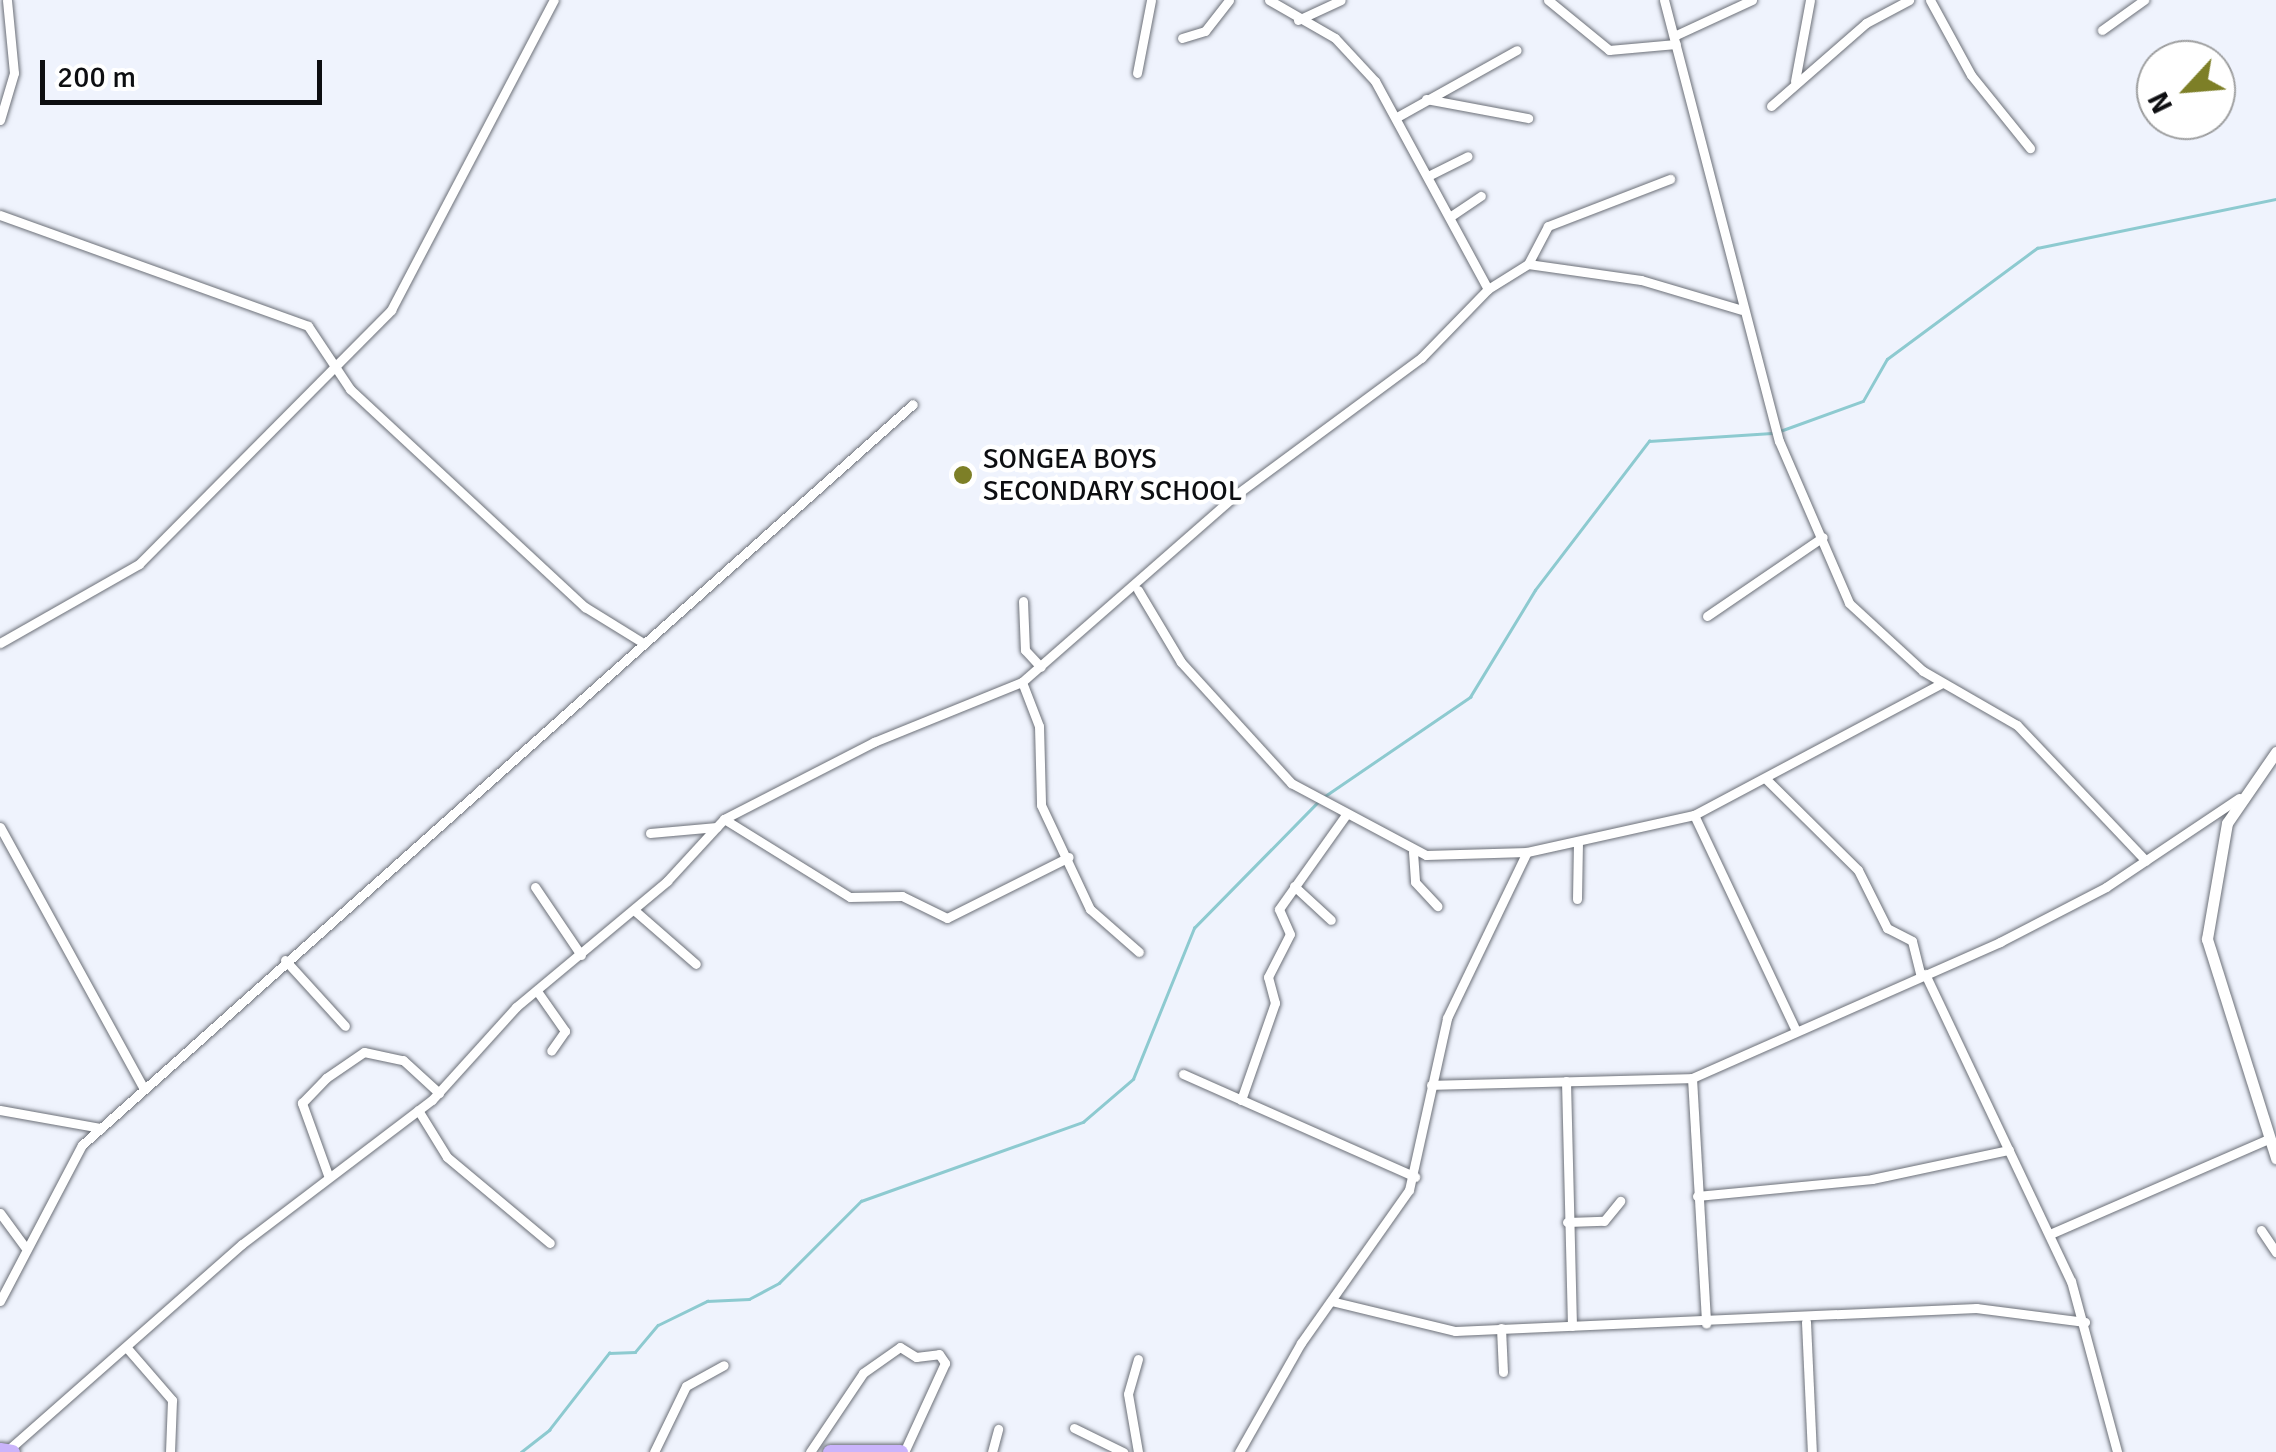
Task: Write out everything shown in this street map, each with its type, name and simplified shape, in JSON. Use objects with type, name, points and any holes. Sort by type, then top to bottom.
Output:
[{"type":"highway","points":[[830,1452],[902,1452]]},
{"type":"street","points":[[0,120],[14,73],[6,0]]},
{"type":"street","points":[[0,643],[139,564],[338,367],[416,270],[554,0]]},
{"type":"street","points":[[1137,73],[1151,0]]},
{"type":"street","points":[[1182,38],[1205,30],[1230,0]]},
{"type":"street","points":[[1269,0],[1335,38],[1397,118],[1488,289]]},
{"type":"street","points":[[1298,20],[1341,0]]},
{"type":"street","points":[[1548,0],[1609,50],[1675,40],[1752,0]]},
{"type":"street","points":[[1664,0],[1779,441],[1850,603],[1942,683],[2018,725],[2146,861]]},
{"type":"street","points":[[1796,84],[1810,0]]},
{"type":"street","points":[[1770,106],[1866,23],[1909,0]]},
{"type":"street","points":[[1930,0],[1962,61],[2030,148]]},
{"type":"street","points":[[2102,30],[2144,0]]},
{"type":"street","points":[[1397,118],[1423,99],[1517,50]]},
{"type":"street","points":[[1423,99],[1528,118]]},
{"type":"street","points":[[1430,174],[1468,156]]},
{"type":"street","points":[[650,832],[681,832],[720,823],[874,742],[1022,682],[1138,590],[1237,494],[1421,358],[1488,289],[1528,264],[1548,226],[1670,179]]},
{"type":"street","points":[[1451,216],[1480,196]]},
{"type":"street","points":[[0,215],[308,326],[350,389],[585,607],[640,641]]},
{"type":"street","points":[[1528,264],[1641,280],[1742,310]]},
{"type":"street","points":[[0,1301],[66,1165],[101,1128],[640,641],[913,404]]},
{"type":"street","points":[[1707,616],[1823,537]]},
{"type":"street","points":[[1138,590],[1231,724],[1292,783],[1412,852],[1526,852],[1694,815],[1767,780],[1942,683]]},
{"type":"street","points":[[1022,601],[1025,650],[1041,668]]},
{"type":"street","points":[[1022,682],[1039,726],[1041,804],[1090,909],[1139,952]]},
{"type":"street","points":[[1431,1085],[1692,1078],[1923,975],[2146,861],[2239,798],[2276,752]]},
{"type":"street","points":[[1767,780],[1858,870],[1887,928],[1912,941],[1923,975],[2050,1234],[2085,1322],[2118,1452]]},
{"type":"street","points":[[2239,798],[2215,860],[2207,939],[2276,1158]]},
{"type":"street","points":[[1694,815],[1796,1031]]},
{"type":"street","points":[[1241,1100],[1275,1003],[1268,980],[1290,934],[1279,909],[1346,816]]},
{"type":"street","points":[[6,1451],[328,1174],[439,1093],[537,991],[634,910],[720,823]]},
{"type":"street","points":[[720,823],[850,897],[902,896],[948,918],[1069,857]]},
{"type":"street","points":[[0,826],[144,1088]]},
{"type":"street","points":[[681,832],[690,856]]},
{"type":"street","points":[[1577,899],[1578,842]]},
{"type":"street","points":[[1412,852],[1415,882],[1437,906]]},
{"type":"street","points":[[1239,1452],[1330,1301],[1415,1177],[1431,1085],[1470,961],[1526,852]]},
{"type":"street","points":[[1294,886],[1331,920]]},
{"type":"street","points":[[535,887],[581,955]]},
{"type":"street","points":[[634,910],[696,964]]},
{"type":"street","points":[[285,960],[345,1026]]},
{"type":"street","points":[[537,991],[566,1031],[551,1051]]},
{"type":"street","points":[[328,1174],[302,1102],[326,1078],[364,1052],[403,1060],[439,1093]]},
{"type":"street","points":[[1183,1074],[1415,1177]]},
{"type":"street","points":[[1692,1078],[1706,1324]]},
{"type":"street","points":[[1566,1081],[1572,1326]]},
{"type":"street","points":[[0,1110],[101,1128]]},
{"type":"street","points":[[418,1110],[448,1157],[550,1243]]},
{"type":"street","points":[[2050,1234],[2269,1140]]},
{"type":"street","points":[[1696,1196],[1872,1180],[2009,1150]]},
{"type":"street","points":[[1567,1222],[1604,1220],[1620,1201]]},
{"type":"street","points":[[0,1213],[25,1247]]},
{"type":"street","points":[[2261,1230],[2276,1252]]},
{"type":"street","points":[[1330,1301],[1420,1326],[1806,1322],[1976,1308],[2085,1322]]},
{"type":"street","points":[[1806,1322],[1812,1452]]},
{"type":"street","points":[[1501,1328],[1503,1372]]},
{"type":"street","points":[[810,1452],[864,1374],[900,1347],[916,1357],[939,1354],[945,1363],[902,1452]]},
{"type":"street","points":[[126,1348],[172,1400],[170,1452]]},
{"type":"street","points":[[1138,1358],[1128,1394],[1138,1452]]},
{"type":"street","points":[[654,1452],[686,1386],[724,1365]]},
{"type":"street","points":[[1074,1428],[1123,1452]]},
{"type":"street","points":[[992,1452],[998,1429]]},
{"type":"waterway","points":[[1780,431],[1863,401],[1887,359],[2037,248],[2276,199]]},
{"type":"waterway","points":[[1325,796],[1470,697],[1535,590],[1649,441],[1772,433]]},
{"type":"waterway","points":[[521,1452],[549,1430],[609,1353],[635,1352],[658,1325],[707,1301],[749,1299],[779,1283],[861,1201],[1083,1122],[1133,1079],[1194,928],[1319,801]]},
{"type":"place","name":"SONGEA BOYS SECONDARY SCHOOL","points":[[963,475]]}]
